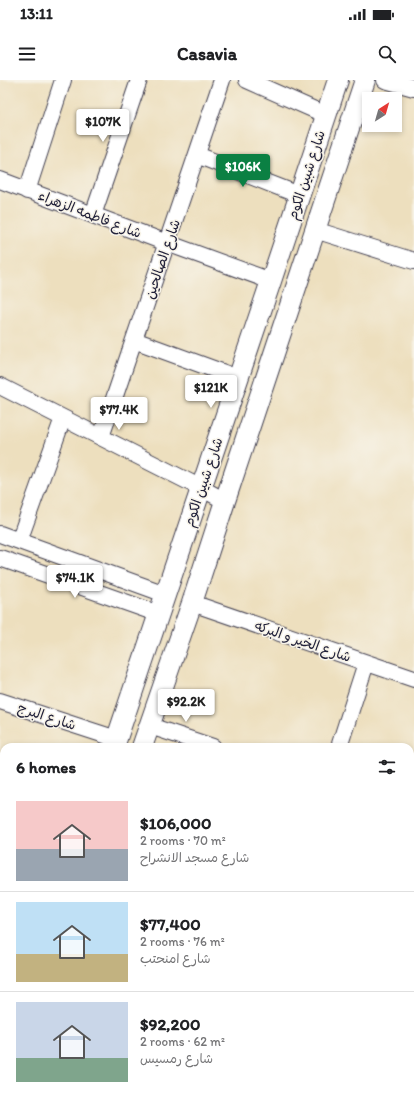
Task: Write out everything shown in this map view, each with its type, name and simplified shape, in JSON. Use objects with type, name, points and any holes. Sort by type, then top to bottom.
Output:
[{"type":"street","points":[[27,190],[63,80]]},
{"type":"street","points":[[93,215],[139,80]]},
{"type":"street","name":"شارع الصالحين","points":[[101,437],[222,80]]},
{"type":"street","points":[[247,80],[326,115]]},
{"type":"street","name":"شارع شبين الكوم","points":[[115,743],[338,80]]},
{"type":"street","name":"شارع شبين الكوم","points":[[144,743],[192,603],[364,80]]},
{"type":"street","points":[[385,80],[414,88]]},
{"type":"street","points":[[196,155],[299,195]]},
{"type":"street","name":"شارع فاطمه الزهراء","points":[[0,180],[167,244],[271,281]]},
{"type":"street","points":[[315,230],[414,261]]},
{"type":"street","points":[[134,340],[238,378]]},
{"type":"street","points":[[0,386],[225,501]]},
{"type":"street","points":[[19,541],[63,418]]},
{"type":"street","points":[[0,534],[165,594]]},
{"type":"street","points":[[0,558],[159,614]]},
{"type":"street","name":"شارع الخير و البركه","points":[[192,603],[414,679]]},
{"type":"street","points":[[340,743],[366,663]]},
{"type":"street","name":"شارع البرج","points":[[0,701],[115,743]]},
{"type":"street","points":[[150,726],[201,743]]}]
